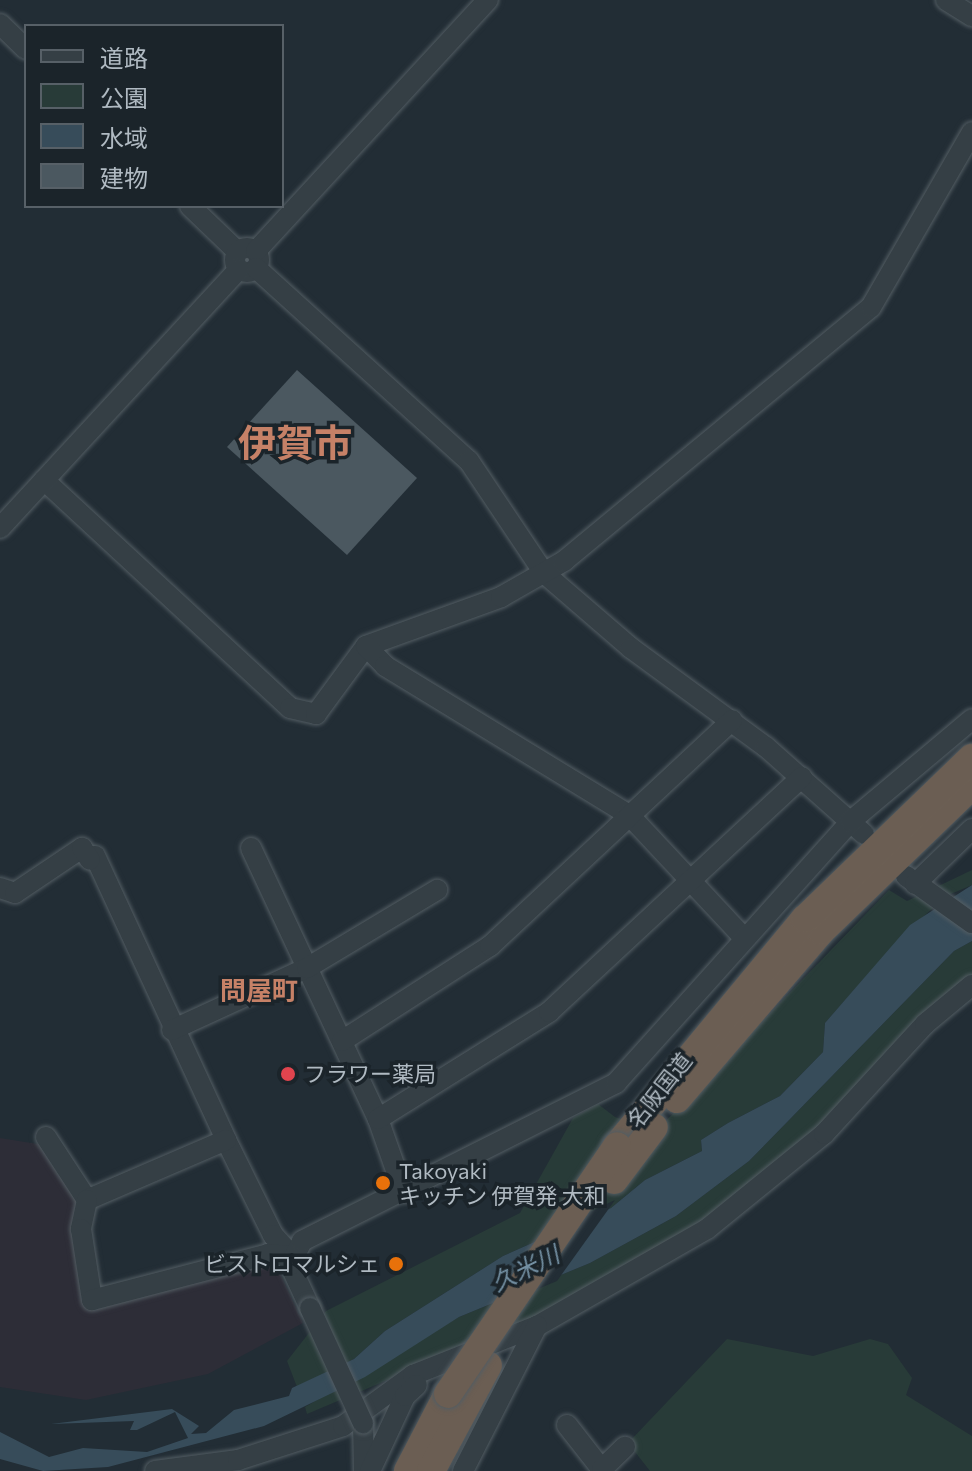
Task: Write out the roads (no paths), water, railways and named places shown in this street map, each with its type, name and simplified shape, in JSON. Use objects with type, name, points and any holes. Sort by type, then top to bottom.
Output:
[{"type":"highway","name":"名阪国道","points":[[423,1463],[448,1394],[617,1146],[795,929],[972,758]]},
{"type":"highway","name":"名阪国道","points":[[423,1463],[654,1127],[821,931],[972,785]]},
{"type":"street","points":[[0,528],[488,0]]},
{"type":"street","points":[[946,0],[972,16]]},
{"type":"street","points":[[0,24],[24,47]]},
{"type":"street","points":[[44,480],[304,716],[321,711],[366,646],[501,597],[544,573],[871,307],[972,132]]},
{"type":"street","points":[[192,208],[469,461],[544,573],[631,648],[732,720],[858,828]]},
{"type":"street","points":[[366,646],[385,666],[629,815],[689,884],[743,937]]},
{"type":"street","points":[[367,1471],[363,1423],[292,1274],[292,1256],[311,1235],[404,1193],[616,1083],[743,937],[972,719]]},
{"type":"street","points":[[342,1041],[490,946],[732,720]]},
{"type":"street","points":[[378,1119],[549,1012],[802,777]]},
{"type":"street","points":[[972,829],[914,883],[972,923]]},
{"type":"street","points":[[0,888],[15,893],[82,848],[93,858],[172,1030],[273,1235],[292,1256]]},
{"type":"street","points":[[251,848],[378,1119],[404,1193]]},
{"type":"street","points":[[172,1030],[307,968],[437,890]]},
{"type":"street","points":[[155,1471],[238,1460],[343,1426],[413,1375],[537,1326],[707,1229],[772,1180],[972,985]]},
{"type":"street","points":[[46,1137],[87,1200],[81,1229],[92,1300],[268,1254],[292,1256]]},
{"type":"street","points":[[87,1200],[226,1140]]},
{"type":"street","points":[[463,1471],[537,1326]]},
{"type":"street","points":[[367,1471],[405,1396],[452,1358]]},
{"type":"street","points":[[567,1425],[597,1468],[625,1447]]},
{"type":"water","name":"久米川","points":[[972,885],[972,941],[954,951],[749,1161],[676,1216],[590,1263],[459,1317],[365,1377],[264,1426],[108,1467],[43,1471],[0,1459],[0,1432],[49,1457],[83,1448],[147,1452],[188,1438],[175,1412],[137,1430],[130,1430],[134,1421],[51,1424],[172,1409],[199,1426],[191,1434],[206,1433],[234,1410],[289,1396],[292,1388],[354,1359],[385,1331],[503,1256],[611,1208],[645,1180],[702,1151],[701,1140],[780,1096],[823,1052],[825,1023],[910,925]]},
{"type":"place","name":"フラワー薬局","points":[[288,1074]]},
{"type":"place","name":"Takoyaki キッチン 伊賀発 大和","points":[[383,1183]]},
{"type":"place","name":"ビストロマルシェ","points":[[396,1264]]},
{"type":"district","name":"伊賀市","points":[[295,442]]},
{"type":"district","name":"問屋町","points":[[259,990]]}]
